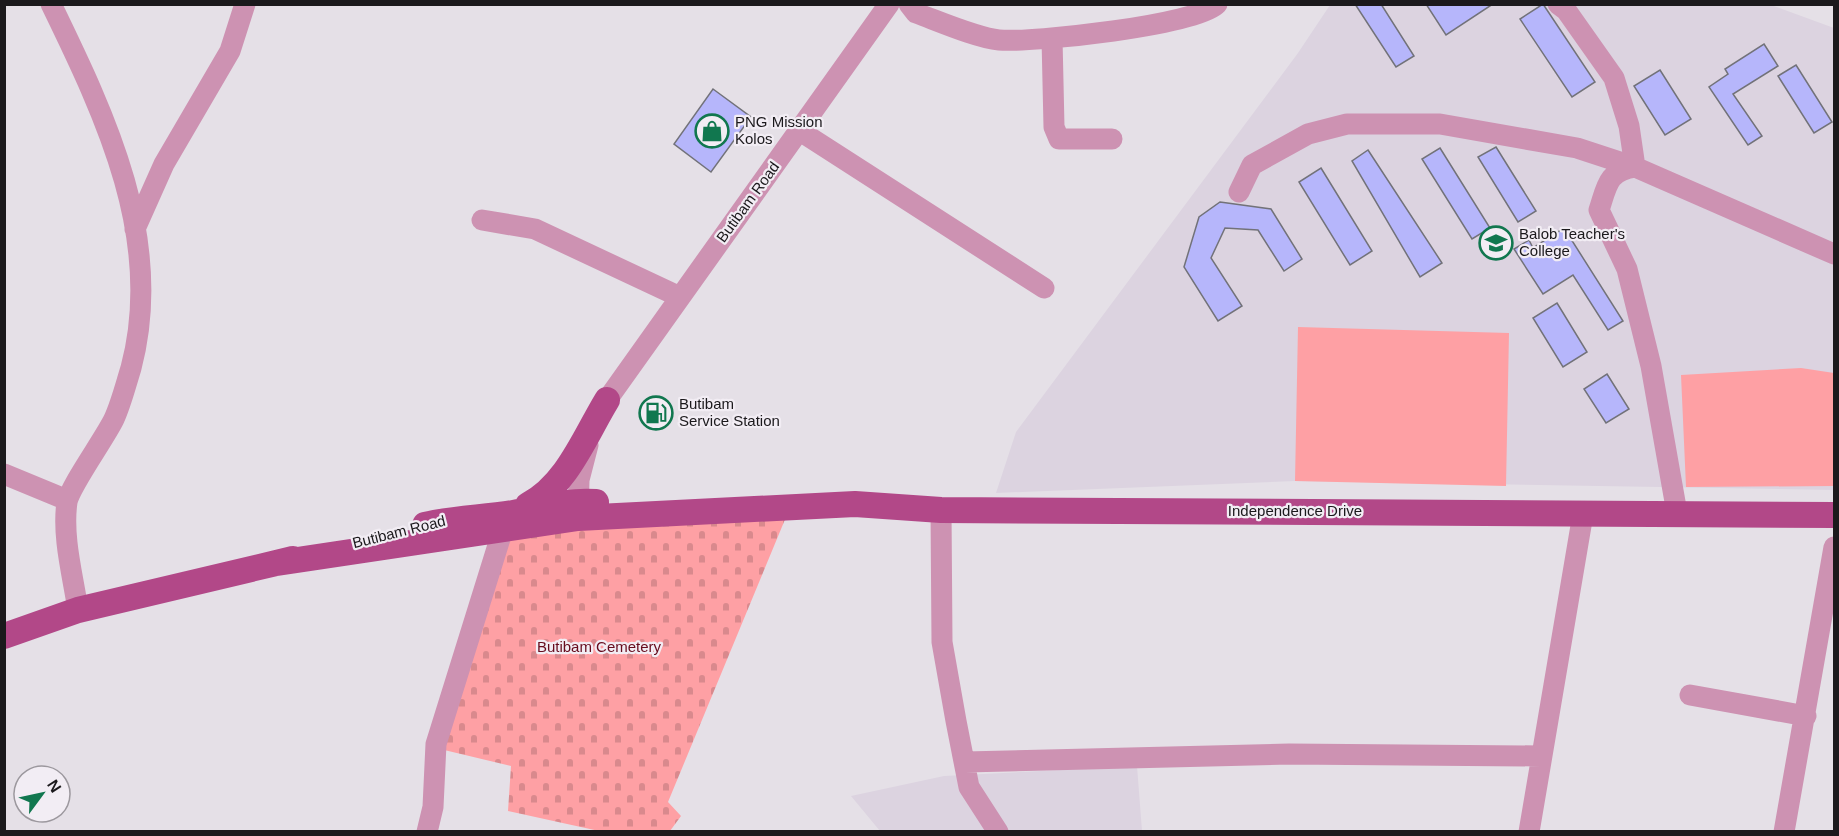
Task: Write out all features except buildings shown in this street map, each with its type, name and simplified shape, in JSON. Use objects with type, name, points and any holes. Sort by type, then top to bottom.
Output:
[{"type":"main road","points":[[508,521],[543,497],[558,483],[607,400]]},
{"type":"main road","name":"Independence Drive","points":[[755,509],[855,504],[941,510],[1834,515]]},
{"type":"main road","name":"Butibam Road","points":[[4,636],[78,610],[277,564],[460,517],[508,521],[566,510],[755,509]]},
{"type":"street","points":[[51,4],[88,81],[121,162],[141,256],[141,297],[131,366],[115,418],[67,500],[68,550],[78,610]]},
{"type":"street","points":[[135,228],[164,164],[230,51],[245,4]]},
{"type":"street","name":"Butibam Road","points":[[566,510],[607,400],[889,4]]},
{"type":"street","points":[[909,4],[916,13],[998,40],[1052,38],[1189,18],[1216,4]]},
{"type":"street","points":[[1558,4],[1566,10],[1614,78],[1629,126],[1635,167]]},
{"type":"street","points":[[1052,38],[1054,127],[1059,139],[1112,139]]},
{"type":"street","points":[[1239,192],[1252,165],[1308,134],[1347,124],[1440,124],[1577,148],[1635,167],[1834,254]]},
{"type":"street","points":[[800,131],[1044,288]]},
{"type":"street","points":[[1635,167],[1620,169],[1609,178],[1599,210],[1626,269],[1651,366],[1677,513]]},
{"type":"street","points":[[483,220],[535,229],[680,297]]},
{"type":"street","points":[[4,474],[67,500]]},
{"type":"street","points":[[941,510],[942,642],[969,787],[998,831]]},
{"type":"street","points":[[1529,831],[1583,514]]},
{"type":"street","points":[[427,831],[433,807],[436,744],[508,521]]},
{"type":"street","points":[[1784,831],[1806,716],[1829,623],[1834,547]]},
{"type":"street","points":[[4,646],[29,627]]},
{"type":"street","points":[[1690,694],[1806,716]]},
{"type":"street","points":[[965,762],[1289,754],[1541,756]]},
{"type":"shaded area","name":"Balob Teacher's College","points":[[1330,5],[1771,5],[1834,28],[1834,490],[1295,481],[996,493],[1016,432],[1298,53]]},
{"type":"shaded area","points":[[1137,766],[1142,831],[880,831],[851,796],[944,776]]},
{"type":"green space","points":[[1298,327],[1509,333],[1506,486],[1295,481]]},
{"type":"green space","points":[[1801,368],[1834,373],[1834,486],[1686,487],[1681,375]]},
{"type":"green space","name":"Butibam Cemetery","points":[[791,505],[668,802],[681,816],[670,831],[599,831],[508,811],[511,766],[440,749],[503,529]]},
{"type":"place","name":"PNG Mission Kolos","points":[[712,131]]},
{"type":"place","name":"Balob Teacher's College","points":[[1496,243]]},
{"type":"place","name":"Butibam Service Station","points":[[656,413]]}]
